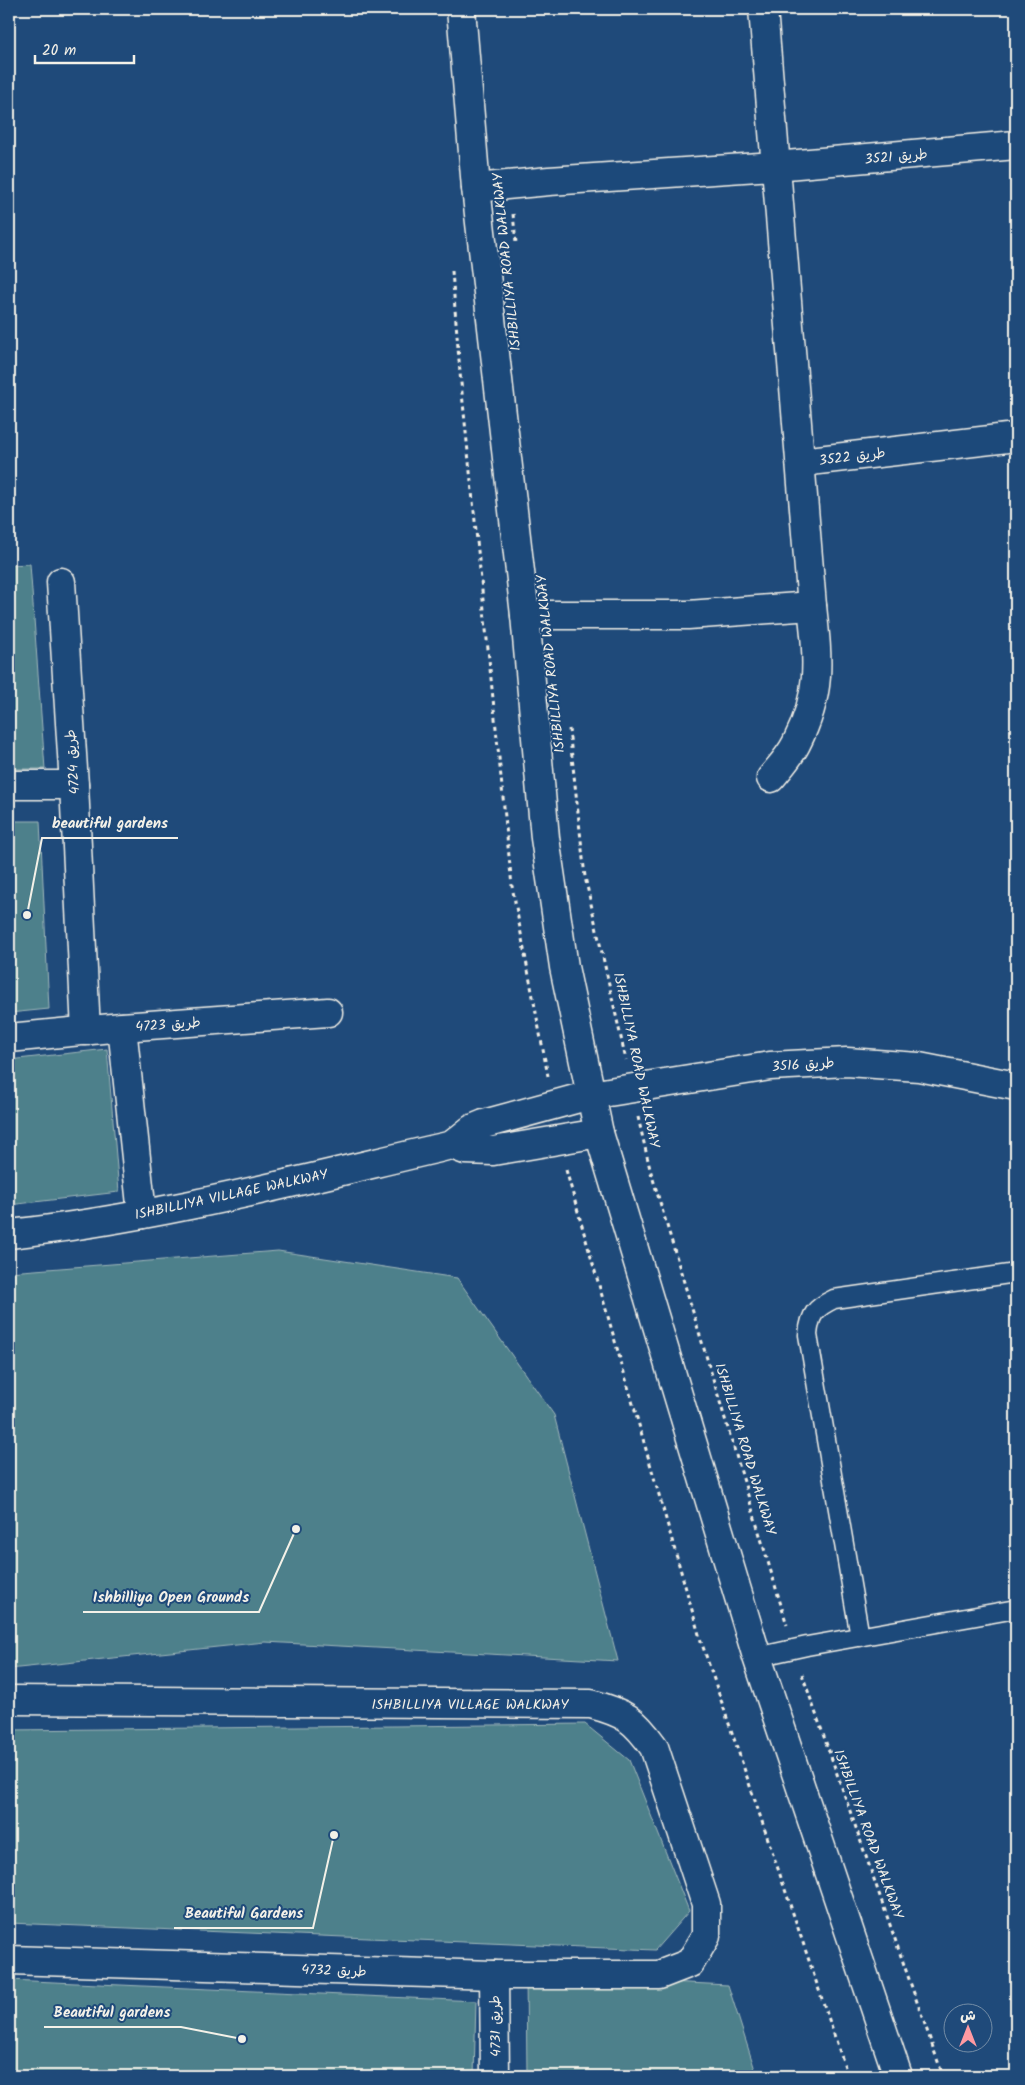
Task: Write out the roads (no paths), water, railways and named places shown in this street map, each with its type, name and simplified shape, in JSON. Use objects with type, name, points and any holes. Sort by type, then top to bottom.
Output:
[{"type":"street","points":[[462,9],[476,188],[525,615],[545,838],[564,967],[590,1095],[599,1133],[757,1657],[898,2076]]},
{"type":"street","points":[[764,9],[775,166],[801,462]]},
{"type":"street","name":"طريق 3521","points":[[476,188],[775,166],[1016,145]]},
{"type":"street","name":"طريق 3522","points":[[772,778],[796,745],[815,699],[818,658],[801,462],[1016,437]]},
{"type":"street","name":"طريق 4724","points":[[60,582],[74,785],[86,1031]]},
{"type":"street","points":[[525,615],[688,615],[812,606]]},
{"type":"street","points":[[9,785],[74,785]]},
{"type":"street","name":"طريق 4723","points":[[9,1038],[122,1027],[328,1012]]},
{"type":"street","points":[[122,1027],[142,1214]]},
{"type":"street","name":"طريق 3516","points":[[452,1145],[472,1129],[484,1124],[590,1095],[770,1066],[847,1062],[919,1066],[1016,1086]]},
{"type":"street","points":[[452,1145],[465,1150],[493,1151],[599,1133]]},
{"type":"street","name":"ISHBILLIYA VILLAGE WALKWAY","points":[[9,1234],[142,1214],[215,1200],[452,1145]]},
{"type":"street","name":"ISHBILLIYA VILLAGE WALKWAY","points":[[9,1700],[591,1704],[617,1711],[638,1726],[654,1748],[706,1904],[706,1936],[690,1963],[659,1975]]},
{"type":"street","name":"طريق 4732","points":[[9,1960],[494,1975],[659,1975]]},
{"type":"street","name":"طريق 4731","points":[[494,1975],[495,2076]]},
{"type":"lane","points":[[860,1636],[808,1335],[810,1319],[819,1306],[834,1299],[1016,1272]]},
{"type":"lane","points":[[757,1657],[860,1636],[1016,1609]]},
{"type":"place","name":"beautiful gardens","points":[[27,915]]},
{"type":"place","name":"Ishbilliya Open Grounds","points":[[296,1529]]},
{"type":"place","name":"Beautiful Gardens","points":[[334,1835]]},
{"type":"place","name":"Beautiful gardens","points":[[242,2039]]}]
